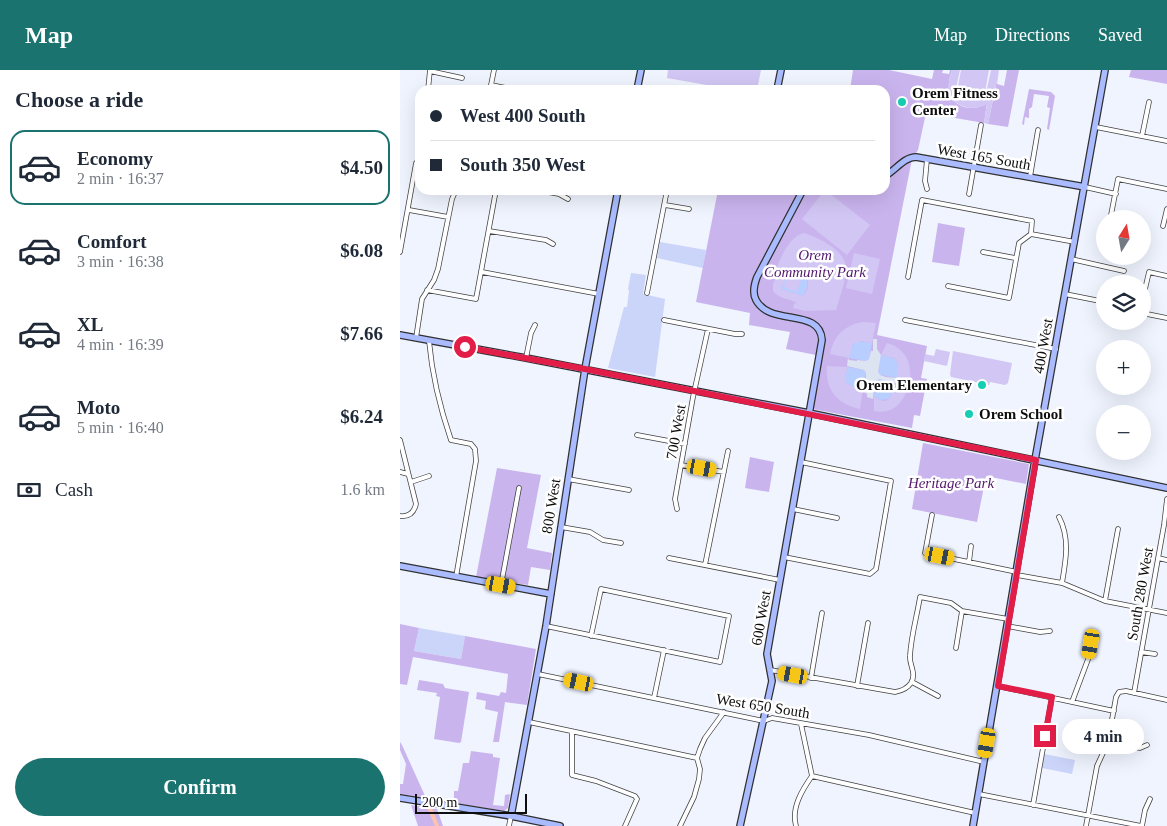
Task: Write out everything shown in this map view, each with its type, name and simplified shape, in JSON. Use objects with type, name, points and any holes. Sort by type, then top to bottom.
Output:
[{"type":"street","points":[[491,85],[494,70]]},
{"type":"street","points":[[639,85],[641,70]]},
{"type":"street","points":[[778,85],[781,70]]},
{"type":"street","name":"400 West","points":[[973,826],[1071,259],[1106,70]]},
{"type":"street","points":[[429,85],[430,71],[462,78]]},
{"type":"street","points":[[1142,136],[1149,102]]},
{"type":"street","points":[[969,194],[981,125]]},
{"type":"street","points":[[1096,127],[1167,142]]},
{"type":"street","points":[[1030,177],[1038,130]]},
{"type":"street","name":"West 165 South","points":[[890,172],[911,157],[1085,187]]},
{"type":"street","points":[[927,159],[925,181],[927,189]]},
{"type":"street","points":[[400,252],[415,168]]},
{"type":"street","points":[[1112,210],[1118,179],[1167,189]]},
{"type":"street","points":[[1085,187],[1116,194]]},
{"type":"street","points":[[416,338],[422,299],[438,270],[454,195]]},
{"type":"street","points":[[427,290],[476,299],[495,195]]},
{"type":"street","points":[[560,195],[568,200]]},
{"type":"street","name":"800 West","points":[[509,826],[538,674],[585,369],[617,195]]},
{"type":"street","points":[[647,293],[666,195]]},
{"type":"street","name":"600 West","points":[[740,826],[772,680],[767,654],[822,340],[817,326],[810,322],[765,311],[756,300],[754,290],[757,277],[800,195]]},
{"type":"street","points":[[908,277],[922,200],[1032,221],[1031,234]]},
{"type":"street","points":[[664,205],[688,209]]},
{"type":"street","points":[[1163,226],[1167,209]]},
{"type":"street","points":[[408,210],[448,217]]},
{"type":"street","points":[[490,231],[546,240],[553,244]]},
{"type":"street","points":[[948,286],[1009,298],[1019,243],[1031,234],[1074,242]]},
{"type":"street","points":[[983,252],[1015,258]]},
{"type":"street","points":[[1071,259],[1124,271]]},
{"type":"street","points":[[482,272],[599,294]]},
{"type":"street","points":[[1148,275],[1149,272],[1167,276]]},
{"type":"street","points":[[1065,294],[1096,300]]},
{"type":"street","points":[[1151,315],[1167,318]]},
{"type":"street","points":[[664,320],[742,334]]},
{"type":"street","points":[[905,320],[1056,349]]},
{"type":"street","points":[[526,358],[535,325]]},
{"type":"street","name":"700 West","points":[[677,509],[675,499],[694,392],[708,329]]},
{"type":"street","points":[[400,335],[809,413],[1167,488]]},
{"type":"street","points":[[429,341],[436,389],[451,440],[471,444],[474,449],[476,462],[456,577]]},
{"type":"street","points":[[637,434],[685,444]]},
{"type":"street","points":[[400,440],[416,504],[412,513],[407,516],[400,516]]},
{"type":"street","points":[[705,565],[728,451]]},
{"type":"street","points":[[784,557],[870,574],[876,569],[891,481],[801,462]]},
{"type":"street","points":[[681,465],[724,472]]},
{"type":"street","points":[[400,472],[408,474]]},
{"type":"street","points":[[411,482],[429,476]]},
{"type":"street","points":[[568,479],[629,490]]},
{"type":"street","points":[[501,585],[519,488]]},
{"type":"street","name":"South 280 West","points":[[1134,693],[1167,499]]},
{"type":"street","points":[[793,509],[837,518]]},
{"type":"street","points":[[932,514],[925,553],[1062,583],[1105,601],[1167,613]]},
{"type":"street","points":[[1059,517],[1064,527],[1067,548],[1062,583]]},
{"type":"street","points":[[560,527],[590,532],[603,540],[620,544]]},
{"type":"street","points":[[1105,601],[1118,529]]},
{"type":"street","points":[[969,562],[971,546]]},
{"type":"street","points":[[670,558],[780,580]]},
{"type":"street","points":[[1158,558],[1167,560]]},
{"type":"street","points":[[400,566],[550,594]]},
{"type":"street","points":[[546,626],[591,636],[720,662],[729,616],[601,589],[591,636]]},
{"type":"street","points":[[770,670],[895,692],[905,690],[912,682],[913,668],[910,657],[920,597],[951,603],[962,611],[1040,632],[1050,631]]},
{"type":"street","points":[[956,648],[962,611]]},
{"type":"street","points":[[811,678],[822,613]]},
{"type":"street","points":[[857,686],[868,623]]},
{"type":"street","points":[[1072,702],[1090,654],[1091,644]]},
{"type":"street","points":[[654,698],[664,650]]},
{"type":"street","points":[[1141,652],[1155,654]]},
{"type":"street","name":"West 650 South","points":[[538,674],[764,721],[772,718],[869,735],[984,762]]},
{"type":"street","points":[[912,682],[938,696]]},
{"type":"street","points":[[998,686],[1114,711]]},
{"type":"street","points":[[1086,826],[1097,766],[1108,742],[1119,692],[1126,691],[1167,700]]},
{"type":"street","points":[[1033,805],[1052,697]]},
{"type":"street","points":[[680,826],[694,797],[699,779],[700,769],[697,758],[705,738],[724,712]]},
{"type":"street","points":[[528,722],[697,758]]},
{"type":"street","points":[[797,826],[795,820],[800,795],[812,776],[801,724]]},
{"type":"street","points":[[572,732],[572,775],[596,781],[635,796],[637,799],[625,826]]},
{"type":"street","points":[[1108,742],[1140,748],[1147,745]]},
{"type":"street","points":[[812,776],[975,812]]},
{"type":"street","points":[[979,794],[1141,826],[1150,799]]},
{"type":"street","points":[[400,798],[560,826]]},
{"type":"shaded area","points":[[660,242],[706,250],[703,268],[657,258]]},
{"type":"shaded area","points":[[631,273],[646,275],[643,294],[665,299],[655,377],[608,368],[624,307],[627,307]]},
{"type":"shaded area","points":[[873,339],[877,339],[877,349],[881,355],[878,372],[886,377],[898,378],[897,383],[879,379],[876,381],[873,399],[867,397],[867,394],[863,392],[866,380],[864,370],[847,366],[848,358],[849,360],[857,361],[869,359],[871,351],[873,351]]},
{"type":"shaded area","points":[[419,628],[465,636],[461,659],[414,651]]},
{"type":"shaded area","points":[[1044,754],[1075,760],[1072,774],[1042,768]]},
{"type":"green space","points":[[668,70],[761,70],[758,85],[707,85],[667,78]]},
{"type":"green space","name":"Orem Community Park","points":[[853,70],[889,70],[932,79],[934,70],[943,70],[942,73],[949,74],[950,70],[952,70],[949,90],[954,101],[959,105],[970,108],[976,108],[987,103],[984,123],[926,113],[918,150],[912,159],[877,335],[927,346],[921,378],[927,379],[920,416],[914,415],[912,428],[807,408],[816,355],[786,349],[790,332],[749,325],[750,313],[696,302],[717,195],[890,195],[890,85],[851,85]]},
{"type":"green space","points":[[952,70],[960,70],[956,88],[986,93],[991,70],[999,70],[988,124],[984,123],[987,104],[976,108],[964,107],[951,96],[949,85]]},
{"type":"green space","points":[[961,70],[989,70],[985,92],[958,86]]},
{"type":"green space","points":[[999,70],[997,84],[1004,86],[1007,70],[1019,70],[1008,127],[988,124]]},
{"type":"green space","points":[[1131,70],[1167,70],[1167,84],[1129,77]]},
{"type":"green space","points":[[1029,89],[1051,92],[1055,96],[1049,130],[1047,129],[1050,108],[1047,107],[1049,96],[1034,94],[1032,107],[1029,109],[1029,118],[1025,117],[1024,125],[1022,124]]},
{"type":"green space","points":[[821,195],[831,195],[870,225],[847,255],[802,219]]},
{"type":"green space","points":[[938,223],[965,228],[959,266],[932,262]]},
{"type":"green space","points":[[804,233],[830,245],[841,255],[844,261],[846,267],[845,278],[836,310],[805,311],[793,308],[794,304],[797,303],[779,296],[773,291],[773,284],[780,270],[777,268],[781,258],[790,242]],"holes":[[[789,267],[804,273],[808,281],[808,286],[803,296],[781,289]]]},
{"type":"green space","points":[[854,253],[880,259],[872,294],[846,288]]},
{"type":"green space","points":[[790,274],[801,280],[797,291],[785,288],[787,275]]},
{"type":"green space","points":[[856,323],[876,323],[872,343],[861,341],[853,344],[849,358],[830,354],[834,342],[841,332]]},
{"type":"green space","points":[[887,343],[903,352],[910,368],[910,380],[898,378],[898,363],[894,358],[881,355]]},
{"type":"green space","points":[[936,349],[950,352],[947,366],[924,361],[925,354],[934,356]]},
{"type":"green space","points":[[953,351],[1012,363],[1008,383],[1005,385],[990,382],[989,385],[951,377]]},
{"type":"green space","points":[[827,366],[848,367],[845,377],[846,383],[855,388],[863,387],[860,409],[845,404],[834,395],[828,382]]},
{"type":"green space","points":[[894,382],[909,385],[901,402],[887,411],[874,411],[874,396],[883,401],[889,398],[893,391]]},
{"type":"green space","name":"Heritage Park","points":[[923,443],[1029,464],[1026,484],[986,476],[977,522],[912,509]]},
{"type":"green space","points":[[750,457],[774,462],[769,492],[745,488]]},
{"type":"green space","points":[[497,468],[541,475],[527,548],[552,553],[550,570],[531,567],[528,585],[476,577]]},
{"type":"green space","points":[[400,624],[419,628],[414,651],[461,659],[465,636],[536,649],[527,705],[505,702],[499,742],[493,742],[498,712],[485,709],[486,701],[476,699],[477,692],[499,696],[501,692],[506,693],[508,674],[413,657],[407,685],[400,684]]},
{"type":"green space","points":[[419,680],[443,684],[445,688],[469,692],[461,742],[434,739],[440,697],[436,696],[437,693],[417,690]]},
{"type":"green space","points":[[400,742],[426,798],[400,794],[400,784],[403,784],[406,764],[400,750]]},
{"type":"green space","points":[[471,751],[493,754],[493,757],[500,758],[493,805],[504,806],[505,795],[510,794],[508,808],[504,811],[454,803],[454,791],[458,791],[463,763],[469,763]]},
{"type":"green space","points":[[411,805],[437,809],[443,826],[418,826]]},
{"type":"sand","points":[[789,267],[804,272],[806,276],[807,286],[803,296],[781,289]]},
{"type":"sand","points":[[857,341],[872,343],[869,359],[866,361],[849,358],[852,346]]},
{"type":"sand","points":[[881,355],[891,357],[897,361],[899,368],[898,378],[880,375],[878,372]]},
{"type":"sand","points":[[848,367],[864,370],[866,373],[863,387],[855,388],[846,383],[845,377]]},
{"type":"sand","points":[[879,379],[894,382],[893,393],[889,399],[880,400],[874,396],[876,381]]},
{"type":"waterway","points":[[430,809],[437,826]]},
{"type":"place","name":"Orem Fitness Center","points":[[902,102]]},
{"type":"place","name":"Orem Elementary","points":[[982,385]]},
{"type":"place","name":"Orem School","points":[[969,414]]},
{"type":"route","points":[[465,347],[809,413],[1036,460],[998,686],[1052,697],[1045,736]]}]
